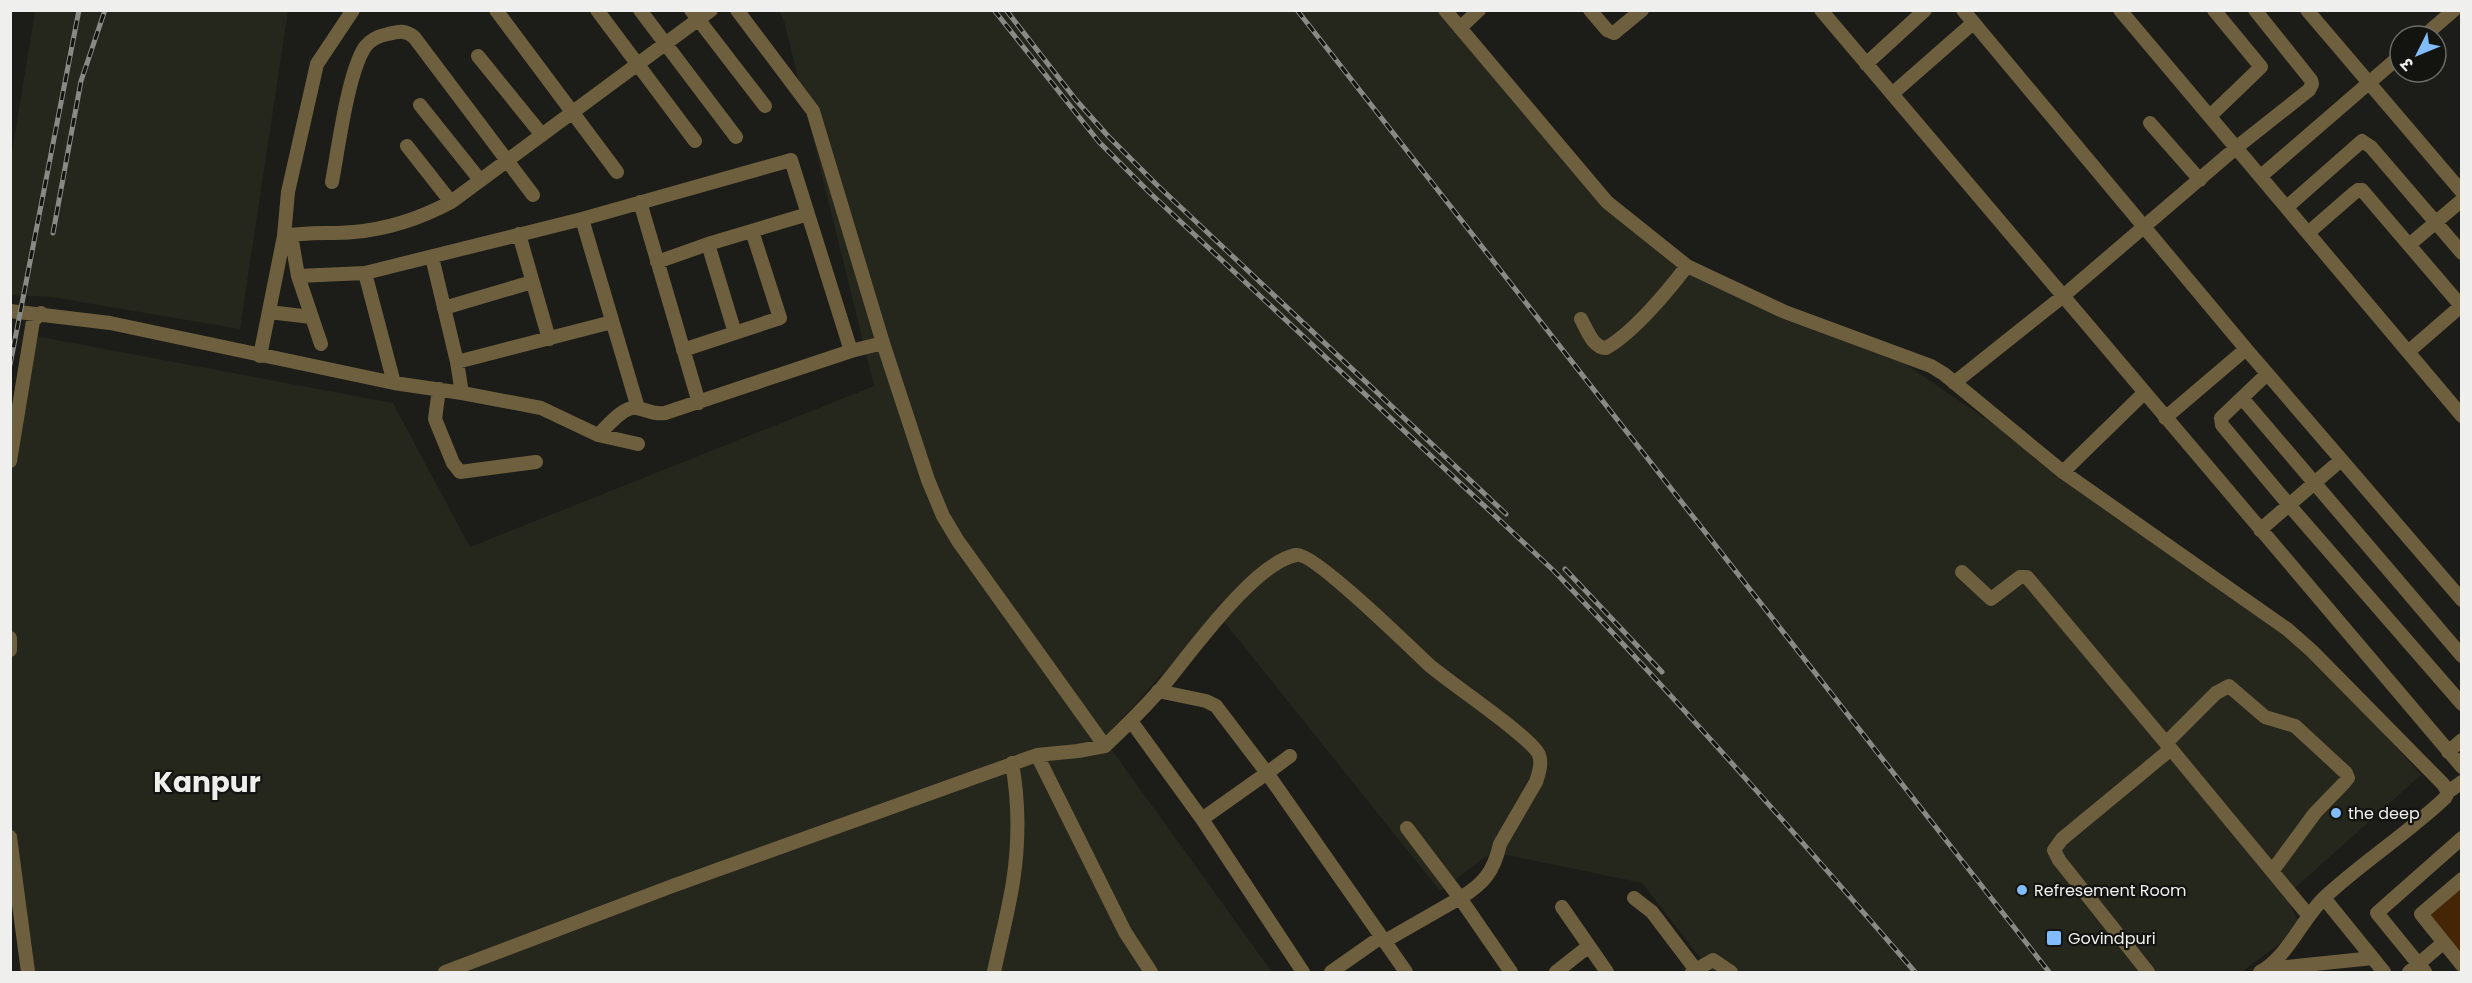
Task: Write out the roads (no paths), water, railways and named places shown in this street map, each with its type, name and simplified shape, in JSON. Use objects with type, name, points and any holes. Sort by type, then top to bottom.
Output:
[{"type":"street","points":[[260,356],[287,236],[288,192],[310,88],[317,64],[353,10]]},
{"type":"street","points":[[597,10],[695,141]]},
{"type":"street","points":[[640,10],[736,137]]},
{"type":"street","points":[[287,236],[368,229],[414,220],[451,202],[666,45],[695,15],[711,10]]},
{"type":"street","points":[[737,10],[813,111],[883,343],[928,480],[943,516],[958,541],[1105,746]]},
{"type":"street","points":[[1445,10],[1607,201],[1687,266],[1785,312],[1930,366],[2063,472],[2294,635],[2402,741],[2444,784],[2448,792]]},
{"type":"street","points":[[1460,28],[1479,10]]},
{"type":"street","points":[[1590,10],[1607,30],[1614,33],[1642,10]]},
{"type":"street","points":[[1821,10],[2462,767]]},
{"type":"street","points":[[1866,64],[1925,10]]},
{"type":"street","points":[[1963,10],[2267,374],[2462,600]]},
{"type":"street","points":[[2210,116],[2261,67],[2214,10]]},
{"type":"street","points":[[1954,383],[2062,297],[2237,147],[2306,93],[2312,84],[2307,75],[2255,10]]},
{"type":"street","points":[[2307,10],[2462,192]]},
{"type":"street","points":[[2438,24],[2454,10]]},
{"type":"street","points":[[502,13],[572,113],[617,172]]},
{"type":"street","points":[[2129,14],[2210,116],[2308,233],[2408,352],[2459,407]]},
{"type":"street","points":[[695,15],[765,106]]},
{"type":"street","points":[[1892,94],[1973,23]]},
{"type":"street","points":[[332,182],[359,59],[370,41],[379,36],[402,31],[414,37],[533,195]]},
{"type":"street","points":[[478,56],[542,135]]},
{"type":"street","points":[[2261,176],[2388,66]]},
{"type":"street","points":[[420,105],[480,180]]},
{"type":"street","points":[[2150,123],[2200,180]]},
{"type":"street","points":[[2287,207],[2362,141],[2371,147],[2462,253]]},
{"type":"street","points":[[407,146],[451,202]]},
{"type":"street","points":[[298,276],[365,273],[582,219],[791,160],[851,351]]},
{"type":"street","points":[[2308,233],[2358,190],[2367,194],[2461,306],[2408,352]]},
{"type":"street","points":[[2409,245],[2462,200]]},
{"type":"street","points":[[639,202],[699,403]]},
{"type":"street","points":[[657,262],[808,214]]},
{"type":"street","points":[[582,219],[638,408]]},
{"type":"street","points":[[683,350],[780,318],[752,231]]},
{"type":"street","points":[[519,234],[549,339]]},
{"type":"street","points":[[287,236],[321,344]]},
{"type":"street","points":[[708,244],[735,333]]},
{"type":"street","points":[[432,257],[462,393]]},
{"type":"street","points":[[1581,319],[1594,343],[1600,348],[1606,348],[1634,325],[1670,288],[1687,266]]},
{"type":"street","points":[[365,273],[394,383]]},
{"type":"street","points":[[444,308],[532,282]]},
{"type":"street","points":[[10,310],[110,323],[394,383],[542,408],[598,435],[638,444]]},
{"type":"street","points":[[269,312],[311,317]]},
{"type":"street","points":[[10,461],[33,321],[41,313]]},
{"type":"street","points":[[457,362],[612,322]]},
{"type":"street","points":[[598,435],[625,411],[638,408],[656,414],[699,403],[851,351],[883,343]]},
{"type":"street","points":[[2165,418],[2246,349]]},
{"type":"street","points":[[2267,374],[2222,418],[2222,425],[2462,704]]},
{"type":"street","points":[[439,389],[435,419],[453,463],[460,472],[536,462]]},
{"type":"street","points":[[2063,472],[2144,393]]},
{"type":"street","points":[[2242,398],[2462,656]]},
{"type":"street","points":[[2259,530],[2341,459]]},
{"type":"street","points":[[445,972],[1012,763],[1037,755],[1078,752],[1105,746],[1131,721],[1212,625],[1255,581],[1287,558],[1301,555],[1309,558],[1454,686],[1527,739],[1539,754],[1539,772],[1536,782],[1500,844],[1489,873],[1479,886],[1383,939],[1331,972]]},
{"type":"street","points":[[1962,573],[1991,598],[2020,577],[2027,577],[2309,916]]},
{"type":"street","points":[[10,638],[10,650]]},
{"type":"street","points":[[2148,972],[2059,860],[2054,849],[2062,839],[2169,746],[2216,693],[2229,686],[2265,717],[2295,726],[2346,773],[2347,780],[2321,807],[2273,870]]},
{"type":"street","points":[[1158,691],[1206,701],[1216,706],[1267,773],[1406,972]]},
{"type":"street","points":[[1131,721],[1202,819],[1303,972]]},
{"type":"street","points":[[2448,752],[2462,740]]},
{"type":"street","points":[[1037,755],[1125,932],[1151,972]]},
{"type":"street","points":[[1202,819],[1290,756]]},
{"type":"street","points":[[994,972],[1013,881],[1017,825],[1016,789],[1012,763]]},
{"type":"street","points":[[2263,971],[2293,939],[2324,898],[2356,869],[2442,802],[2448,792],[2462,782]]},
{"type":"street","points":[[1407,828],[1460,898],[1511,972]]},
{"type":"street","points":[[10,837],[24,927],[28,972]]},
{"type":"street","points":[[2444,943],[2418,970],[2377,913],[2462,838]]},
{"type":"street","points":[[2462,879],[2421,914],[2462,965]]},
{"type":"street","points":[[1634,898],[1652,912],[1702,969],[1713,960],[1731,972]]},
{"type":"street","points":[[2324,898],[2384,972]]},
{"type":"street","points":[[1562,907],[1607,972]]},
{"type":"street","points":[[1556,972],[1589,946]]},
{"type":"street","points":[[2263,971],[2373,958]]},
{"type":"railway","points":[[10,365],[79,10]]},
{"type":"railway","points":[[53,233],[81,81],[105,10]]},
{"type":"railway","points":[[994,10],[1099,142],[1150,193],[1554,571],[1738,769],[1915,972]]},
{"type":"railway","points":[[1006,10],[1076,100],[1108,136],[1506,514]]},
{"type":"railway","points":[[1297,10],[2049,972]]},
{"type":"railway","points":[[1565,569],[1662,672]]},
{"type":"place","name":"the deep","points":[[2336,813]]},
{"type":"place","name":"Refresement Room","points":[[2022,890]]},
{"type":"place","name":"Govindpuri","points":[[2054,938]]},
{"type":"district","name":"Kanpur","points":[[207,782]]}]
